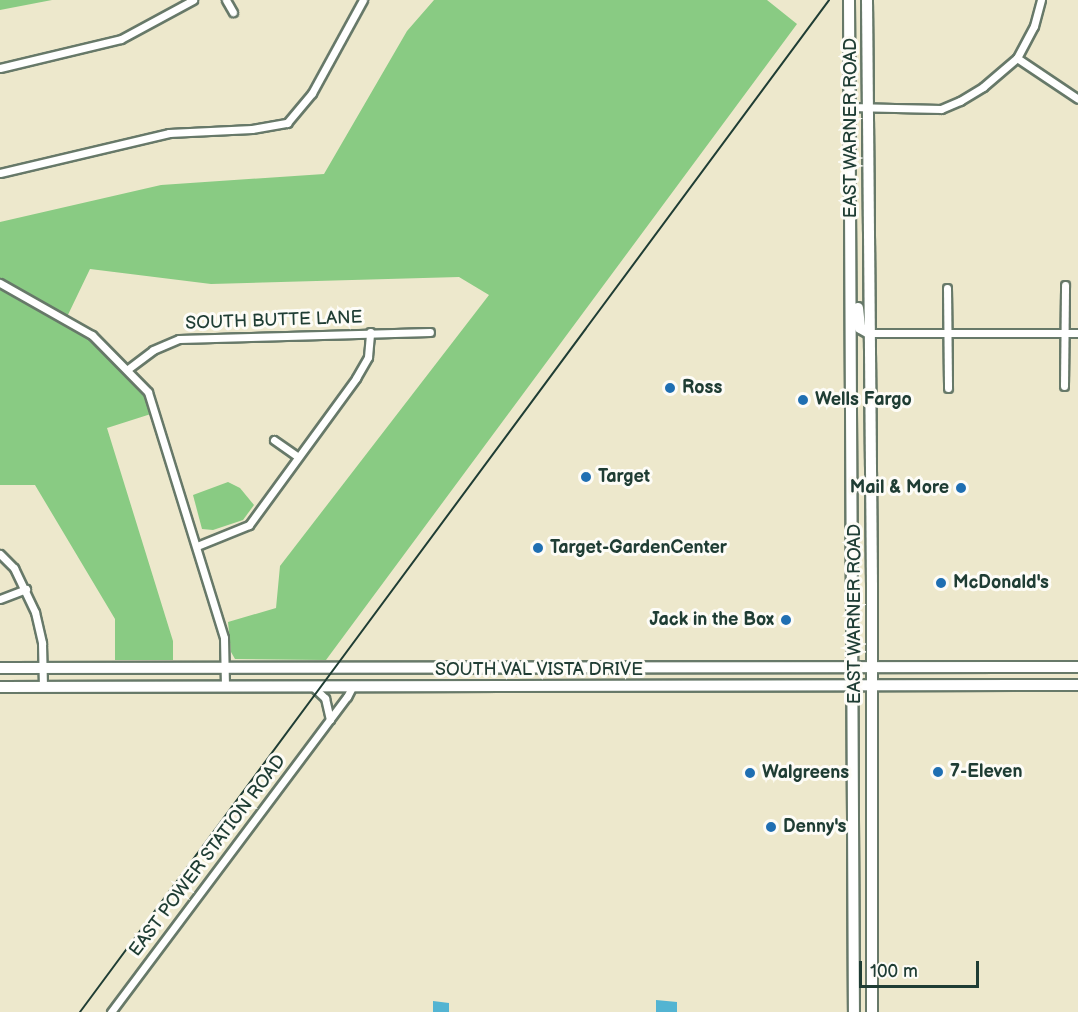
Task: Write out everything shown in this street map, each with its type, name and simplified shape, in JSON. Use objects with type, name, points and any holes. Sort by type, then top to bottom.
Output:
[{"type":"main road","name":"EAST WARNER ROAD","points":[[849,0],[854,1012]]},
{"type":"main road","name":"EAST WARNER ROAD","points":[[867,0],[872,1012]]},
{"type":"main road","points":[[850,190],[868,190]]},
{"type":"main road","points":[[851,264],[857,295],[859,325],[869,333]]},
{"type":"main road","points":[[851,452],[870,451]]},
{"type":"main road","name":"SOUTH VAL VISTA DRIVE","points":[[0,669],[851,665],[1078,667]]},
{"type":"main road","points":[[388,668],[388,687]]},
{"type":"main road","points":[[588,668],[588,686]]},
{"type":"main road","name":"SOUTH VAL VISTA DRIVE","points":[[0,687],[1078,685]]},
{"type":"main road","points":[[854,855],[872,855]]},
{"type":"main road","points":[[854,965],[872,965]]},
{"type":"street","points":[[0,68],[121,39],[193,0]]},
{"type":"street","points":[[226,0],[233,12]]},
{"type":"street","points":[[0,173],[169,133],[252,129],[287,123],[312,93],[363,0]]},
{"type":"street","points":[[849,107],[941,109],[983,87],[1017,58],[1034,26],[1041,0]]},
{"type":"street","points":[[1017,58],[1078,99]]},
{"type":"street","points":[[0,284],[92,335],[128,369],[148,392],[224,638],[225,686]]},
{"type":"street","points":[[1064,386],[1065,285]]},
{"type":"street","points":[[947,288],[948,388]]},
{"type":"street","points":[[197,546],[249,525],[356,378],[368,357],[370,332]]},
{"type":"street","name":"SOUTH BUTTE LANE","points":[[128,369],[153,350],[179,339],[430,332]]},
{"type":"street","points":[[869,333],[1078,333]]},
{"type":"street","points":[[274,440],[298,458]]},
{"type":"street","points":[[0,554],[14,568],[26,589],[41,632],[43,687]]},
{"type":"street","points":[[0,598],[26,589]]},
{"type":"street","points":[[312,686],[325,698],[330,719]]},
{"type":"street","name":"EAST POWER STATION ROAD","points":[[111,1012],[352,687]]},
{"type":"green space","points":[[0,0],[52,0],[0,10]]},
{"type":"green space","points":[[434,0],[767,0],[797,24],[326,660],[235,659],[231,652],[228,622],[276,608],[280,566],[489,295],[459,277],[211,284],[90,269],[65,321],[92,335],[148,392],[154,413],[107,428],[173,641],[173,660],[115,660],[115,619],[35,485],[0,485],[0,222],[161,185],[324,174],[407,31]]},
{"type":"green space","points":[[228,482],[240,488],[254,505],[243,520],[213,530],[202,529],[193,495]]},
{"type":"water","points":[[656,1000],[677,1002],[677,1012],[656,1012]]},
{"type":"water","points":[[433,1001],[449,1003],[449,1012],[433,1012]]},
{"type":"railway","points":[[80,1012],[829,0]]},
{"type":"place","name":"Ross","points":[[670,388]]},
{"type":"place","name":"Wells Fargo","points":[[803,400]]},
{"type":"place","name":"Target","points":[[586,477]]},
{"type":"place","name":"Mail & More","points":[[961,488]]},
{"type":"place","name":"Target-GardenCenter","points":[[538,548]]},
{"type":"place","name":"McDonald's","points":[[941,583]]},
{"type":"place","name":"Jack in the Box","points":[[786,620]]},
{"type":"place","name":"7-Eleven","points":[[938,772]]},
{"type":"place","name":"Walgreens","points":[[750,773]]},
{"type":"place","name":"Denny's","points":[[771,827]]}]
